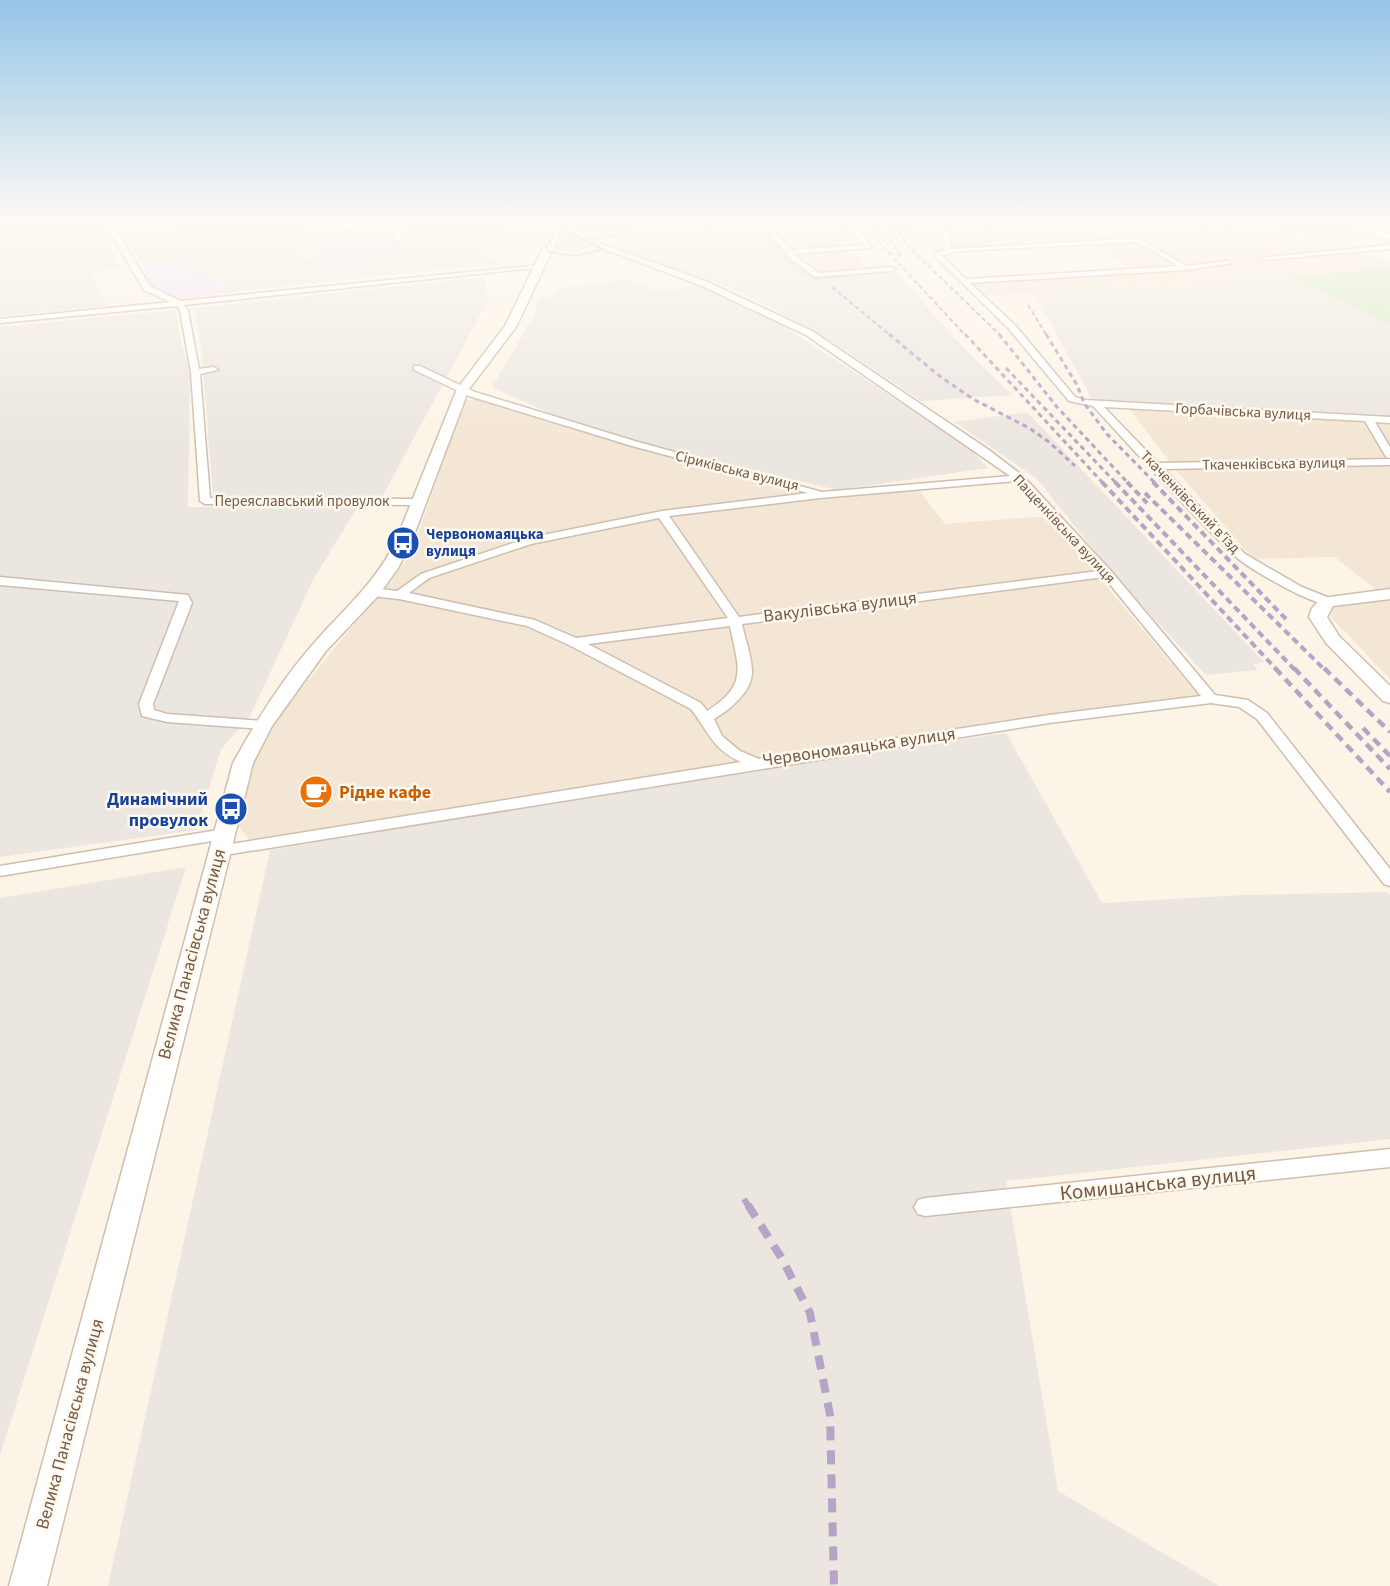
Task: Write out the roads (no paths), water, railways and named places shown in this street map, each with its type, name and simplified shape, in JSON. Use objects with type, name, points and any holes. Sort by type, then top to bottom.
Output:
[{"type":"street","points":[[158,293],[179,303]]},
{"type":"street","points":[[0,321],[279,293]]},
{"type":"street","name":"Велика Панасівська вулиця","points":[[28,1586],[243,763],[263,725],[320,647],[390,568],[419,502],[463,389],[510,327],[527,293]]},
{"type":"street","name":"Пащенківська вулиця","points":[[724,293],[808,333],[985,452],[1019,478],[1107,573],[1211,699]]},
{"type":"street","points":[[976,293],[1012,327],[1072,399],[1095,404]]},
{"type":"street","name":"Переяславський провулок","points":[[179,303],[184,310],[195,372],[205,501],[419,502]]},
{"type":"street","name":"Сіриківська вулиця","points":[[417,369],[472,394],[635,444],[807,489],[820,495],[1019,478]]},
{"type":"street","points":[[195,372],[214,370]]},
{"type":"street","name":"Горбачівська вулиця","points":[[1095,404],[1390,420]]},
{"type":"street","name":"Ткаченківський в'їзд","points":[[1095,404],[1241,556],[1298,590],[1328,602]]},
{"type":"street","points":[[1368,419],[1390,455]]},
{"type":"street","name":"Ткаченківська вулиця","points":[[1157,466],[1390,462]]},
{"type":"street","points":[[399,595],[425,576],[528,541],[662,514],[820,495]]},
{"type":"street","points":[[662,514],[735,620],[746,673],[740,687],[726,705],[705,718]]},
{"type":"street","name":"Вакулівська вулиця","points":[[573,642],[1107,573]]},
{"type":"street","points":[[0,581],[172,595],[183,598],[186,603],[146,704],[147,713],[167,718],[263,725]]},
{"type":"street","name":"Червономаяцька вулиця","points":[[372,591],[531,623],[573,642],[696,706],[716,738],[735,754],[757,764],[1037,721],[1211,699]]},
{"type":"street","points":[[1390,594],[1328,602],[1321,608],[1318,617],[1324,628],[1390,697]]},
{"type":"street","points":[[1211,699],[1243,703],[1262,716],[1390,880]]},
{"type":"street","points":[[0,871],[221,842],[757,764]]},
{"type":"street","name":"Комишанська вулиця","points":[[925,1207],[1390,1158]]},
{"type":"railway","points":[[839,293],[891,336]]},
{"type":"railway","points":[[926,293],[966,336]]},
{"type":"railway","points":[[957,293],[999,334]]},
{"type":"railway","points":[[1028,305],[1047,336]]},
{"type":"railway","points":[[889,334],[938,375],[973,399],[1029,428],[1049,442],[1075,466]]},
{"type":"railway","points":[[965,334],[1103,483]]},
{"type":"railway","points":[[999,334],[1057,407],[1128,483]]},
{"type":"railway","points":[[1046,334],[1077,385],[1084,403],[1107,434],[1155,483]]},
{"type":"railway","points":[[1006,368],[1116,483]]},
{"type":"railway","points":[[1102,482],[1277,670]]},
{"type":"railway","points":[[1115,482],[1295,670]]},
{"type":"railway","points":[[1127,482],[1147,503]]},
{"type":"railway","points":[[1153,482],[1286,619]]},
{"type":"railway","points":[[1145,493],[1325,670]]},
{"type":"railway","points":[[1275,668],[1390,792]]},
{"type":"railway","points":[[1294,668],[1390,769]]},
{"type":"railway","points":[[1324,668],[1390,732]]},
{"type":"railway","points":[[1363,728],[1390,756]]},
{"type":"railway","points":[[744,1199],[749,1207]]},
{"type":"railway","points":[[748,1205],[781,1257],[810,1313],[830,1415],[834,1586]]},
{"type":"place","name":"Червономаяцька вулиця","points":[[403,543]]},
{"type":"place","name":"Рідне кафе","points":[[316,792]]},
{"type":"place","name":"Динамічний провулок","points":[[231,809]]}]
